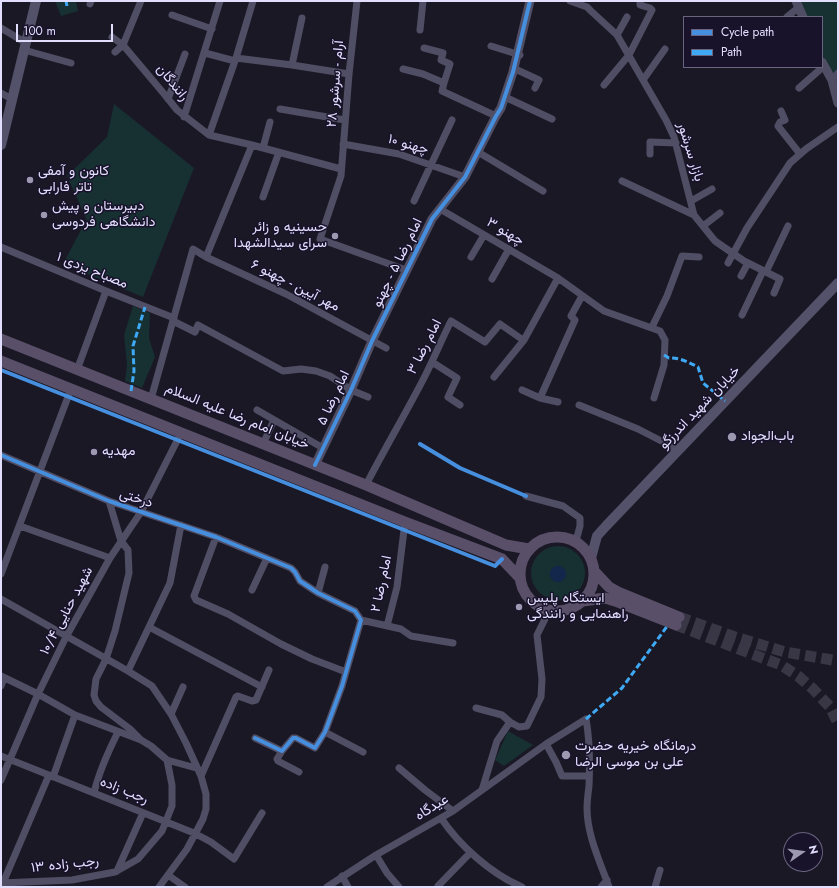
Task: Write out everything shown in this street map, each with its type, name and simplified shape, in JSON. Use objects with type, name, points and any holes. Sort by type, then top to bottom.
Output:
[{"type":"main road","points":[[1,145],[36,1]]},
{"type":"main road","name":"خیابان شهید اندرزگو","points":[[591,558],[597,536],[838,283]]},
{"type":"main road","name":"خیابان امام رضا علیه السلام","points":[[1,340],[366,485],[506,545],[529,549]]},
{"type":"main road","points":[[1,361],[405,522],[502,559],[520,578]]},
{"type":"main road","points":[[550,537],[562,537],[576,541],[585,549],[591,558],[594,571],[594,582],[590,592],[583,601],[573,608],[561,612],[549,611],[538,606],[529,599],[522,589],[520,566],[523,556],[539,541],[550,537]]},
{"type":"main road","points":[[583,601],[605,598],[678,621],[609,587],[594,571]]},
{"type":"street","points":[[115,52],[123,45],[141,1]]},
{"type":"street","points":[[184,117],[220,1]]},
{"type":"street","points":[[209,136],[253,1]]},
{"type":"street","name":"آرام - سرشور ۲۸","points":[[357,1],[349,74],[341,176],[320,239],[406,270]]},
{"type":"street","points":[[420,30],[423,1]]},
{"type":"street","name":"امام رضا ۵ - چهنو","points":[[372,341],[432,219],[464,177],[501,108],[513,68],[519,55],[530,1]]},
{"type":"street","name":"بازار سرشور","points":[[570,1],[588,4],[617,35],[629,55],[674,137],[694,215],[715,241],[748,263],[780,279],[774,293]]},
{"type":"street","points":[[604,85],[629,55],[652,10],[640,5],[640,1]]},
{"type":"street","points":[[788,16],[798,4],[803,16]]},
{"type":"street","points":[[172,15],[212,29]]},
{"type":"street","points":[[617,35],[627,17]]},
{"type":"street","points":[[292,65],[302,18]]},
{"type":"street","points":[[1,28],[25,46],[71,63]]},
{"type":"street","name":"رانندگان","points":[[112,36],[123,45],[177,110],[209,136],[252,145],[341,169]]},
{"type":"street","points":[[491,46],[519,55]]},
{"type":"street","points":[[424,48],[443,53],[441,60],[450,64],[442,91],[496,116]]},
{"type":"street","points":[[643,80],[665,49]]},
{"type":"street","points":[[205,53],[235,60],[292,65],[349,74]]},
{"type":"street","points":[[168,99],[184,54]]},
{"type":"street","points":[[823,64],[835,76],[838,103]]},
{"type":"street","points":[[513,68],[539,80],[535,88]]},
{"type":"street","points":[[799,88],[819,68]]},
{"type":"street","points":[[403,70],[423,74],[444,83]]},
{"type":"street","points":[[1,93],[12,100]]},
{"type":"street","points":[[505,96],[552,119]]},
{"type":"street","points":[[280,109],[345,120]]},
{"type":"street","points":[[782,111],[785,120],[780,122],[778,126],[800,154]]},
{"type":"street","points":[[414,201],[430,164],[452,120]]},
{"type":"street","points":[[263,148],[270,122]]},
{"type":"street","points":[[728,263],[747,228],[790,163],[823,136],[838,127]]},
{"type":"street","points":[[650,154],[650,142],[676,143]]},
{"type":"street","name":"چهنو ۱۰","points":[[343,144],[399,154],[464,177]]},
{"type":"street","points":[[206,257],[252,145]]},
{"type":"street","points":[[264,197],[279,152]]},
{"type":"street","points":[[478,152],[543,191]]},
{"type":"street","points":[[622,181],[694,215]]},
{"type":"street","points":[[691,201],[712,189]]},
{"type":"street","name":"چهنو ۳","points":[[440,209],[558,278],[604,312],[652,327]]},
{"type":"street","points":[[703,226],[720,212]]},
{"type":"street","points":[[742,315],[788,226]]},
{"type":"street","points":[[471,257],[484,235]]},
{"type":"street","name":"مصباح یزدی ۱","points":[[1,247],[174,320],[195,332],[198,325],[283,372],[301,369],[316,371],[330,376],[351,390]]},
{"type":"street","name":"مهر آیین - چهنو ۶","points":[[174,320],[193,249],[206,257],[286,294],[386,348]]},
{"type":"street","points":[[492,279],[508,249]]},
{"type":"street","points":[[654,398],[664,365],[665,340],[660,331],[652,327],[667,296],[682,256],[699,257]]},
{"type":"street","points":[[741,276],[748,263]]},
{"type":"street","points":[[494,377],[523,340],[558,278]]},
{"type":"street","points":[[77,370],[106,291]]},
{"type":"street","points":[[540,398],[575,320],[571,316],[582,296]]},
{"type":"street","points":[[151,399],[174,320]]},
{"type":"street","name":"امام رضا ۳","points":[[366,485],[389,439],[432,362],[451,321],[486,342],[500,324],[523,340]]},
{"type":"street","name":"امام رضا ۵","points":[[315,465],[351,390],[372,341]]},
{"type":"street","points":[[432,362],[457,378],[448,397],[460,405]]},
{"type":"street","points":[[1,574],[71,389]]},
{"type":"street","points":[[351,390],[368,397]]},
{"type":"street","points":[[522,390],[540,398],[558,402]]},
{"type":"street","points":[[579,406],[638,429],[671,446],[677,452]]},
{"type":"street","points":[[257,410],[323,448]]},
{"type":"street","points":[[263,444],[274,420]]},
{"type":"street","name":"شهید حنایی ۱۰/۴","points":[[1,780],[38,694],[66,637],[110,558],[141,512],[181,433]]},
{"type":"street","name":"درختی","points":[[1,455],[109,501],[216,537],[293,569],[299,580],[318,593],[355,611],[361,620]]},
{"type":"street","points":[[526,496],[563,506],[580,518],[580,526],[576,541]]},
{"type":"street","points":[[109,501],[121,541],[128,550],[129,573],[115,631],[106,659],[96,679],[94,695],[96,701],[101,707],[130,729],[141,740]]},
{"type":"street","name":"امام رضا ۲","points":[[361,620],[386,626],[397,588],[405,522]]},
{"type":"street","points":[[128,671],[170,583],[181,525]]},
{"type":"street","points":[[20,526],[110,558]]},
{"type":"street","points":[[216,537],[194,596],[196,600],[228,614],[281,644],[312,659],[346,672]]},
{"type":"street","points":[[252,590],[267,558]]},
{"type":"street","points":[[318,593],[325,567]]},
{"type":"street","points":[[1,599],[152,686],[171,714],[201,776],[206,794],[206,809],[203,819],[187,849],[160,887]]},
{"type":"street","points":[[476,708],[502,715],[519,727],[527,726],[541,697],[542,679],[537,635],[549,611]]},
{"type":"street","points":[[299,772],[278,761],[278,759],[282,751],[293,738],[296,738],[315,748],[325,732],[346,672],[361,620]]},
{"type":"street","points":[[386,626],[401,629],[411,636],[454,643]]},
{"type":"street","points":[[149,627],[262,687]]},
{"type":"street","points":[[201,776],[236,697],[238,696],[254,701],[259,694],[269,670]]},
{"type":"street","points":[[1,686],[3,677],[38,694],[75,715],[141,740],[151,746],[167,760],[196,768]]},
{"type":"street","points":[[171,714],[184,687]]},
{"type":"street","points":[[2,883],[51,776],[75,715]]},
{"type":"street","name":"عیدگاه","points":[[327,887],[376,855],[454,810],[546,744],[586,719],[589,735],[589,776]]},
{"type":"street","points":[[482,790],[497,741],[510,722]]},
{"type":"street","points":[[94,793],[107,752],[118,732]]},
{"type":"street","points":[[325,732],[363,752]]},
{"type":"street","points":[[255,738],[282,751]]},
{"type":"street","points":[[546,744],[562,776],[589,776],[587,809],[589,823],[592,838],[608,883],[600,887]]},
{"type":"street","name":"رجب زاده","points":[[1,756],[194,834],[211,842],[234,859],[262,813]]},
{"type":"street","name":"رجب زاده ۱۳","points":[[2,883],[15,885],[72,880],[117,872],[138,859],[162,831],[172,806],[172,785],[167,760]]},
{"type":"street","points":[[399,768],[425,790],[454,810]]},
{"type":"street","points":[[117,872],[143,813]]},
{"type":"street","points":[[441,818],[450,831],[470,852],[509,882],[522,887]]},
{"type":"street","points":[[438,886],[470,852]]},
{"type":"street","points":[[376,855],[387,874],[399,887]]},
{"type":"street","points":[[656,887],[660,870]]},
{"type":"street","points":[[168,875],[185,887]]},
{"type":"street","points":[[342,876],[348,887]]},
{"type":"green space","points":[[55,1],[76,1],[78,11],[61,16]]},
{"type":"green space","points":[[800,1],[838,1],[838,70],[834,75],[823,57],[823,16],[807,16]]},
{"type":"green space","points":[[114,104],[194,168],[143,297],[63,264],[82,228],[89,225],[67,176],[107,137]]},
{"type":"green space","points":[[133,306],[150,313],[149,338],[155,357],[142,388],[125,381],[127,365],[124,335]]},
{"type":"green space","points":[[558,546],[568,548],[577,554],[583,563],[585,573],[583,583],[577,592],[568,598],[558,600],[548,598],[539,592],[533,583],[531,573],[533,563],[539,554],[548,548]]},
{"type":"green space","points":[[508,731],[533,745],[504,766],[495,760]]},
{"type":"water","points":[[558,566],[564,568],[566,574],[564,580],[558,582],[552,580],[550,574],[552,568]]},
{"type":"tunnel","points":[[679,617],[735,637],[785,652],[838,661]]},
{"type":"tunnel","points":[[676,625],[781,665],[798,676],[813,689],[830,707],[838,723]]},
{"type":"marked path","points":[[66,1],[67,6]]},
{"type":"marked path","points":[[131,391],[134,371],[133,346],[145,307]]},
{"type":"marked path","points":[[664,355],[669,358],[677,358],[698,367],[703,383],[725,401]]},
{"type":"marked path","points":[[586,719],[622,688],[668,625]]},
{"type":"cycle path","points":[[315,465],[351,390],[372,341],[432,219],[465,177],[501,108],[513,72],[530,1]]},
{"type":"cycle path","points":[[1,370],[495,566],[502,559]]},
{"type":"cycle path","points":[[420,444],[460,468],[526,496]]},
{"type":"cycle path","points":[[1,455],[109,501],[216,537],[291,568],[300,581],[318,593],[355,611],[361,620],[342,686],[325,732],[315,748],[296,738],[293,738],[282,751],[255,738]]},
{"type":"place","name":"کانون و آمفی تاتر فارابی","points":[[30,180]]},
{"type":"place","name":"دبیرستان و پیش دانشگاهی فردوسی","points":[[44,215]]},
{"type":"place","name":"حسینیه و زائر سرای سیدالشهدا","points":[[335,236]]},
{"type":"place","name":"باب‌الجواد","points":[[732,437]]},
{"type":"place","name":"مهدیه","points":[[94,452]]},
{"type":"place","name":"ایستگاه پلیس راهنمایی و رانندگی","points":[[519,607]]},
{"type":"place","name":"درمانگاه خیریه حضرت علی بن موسی الرضا","points":[[566,755]]}]
